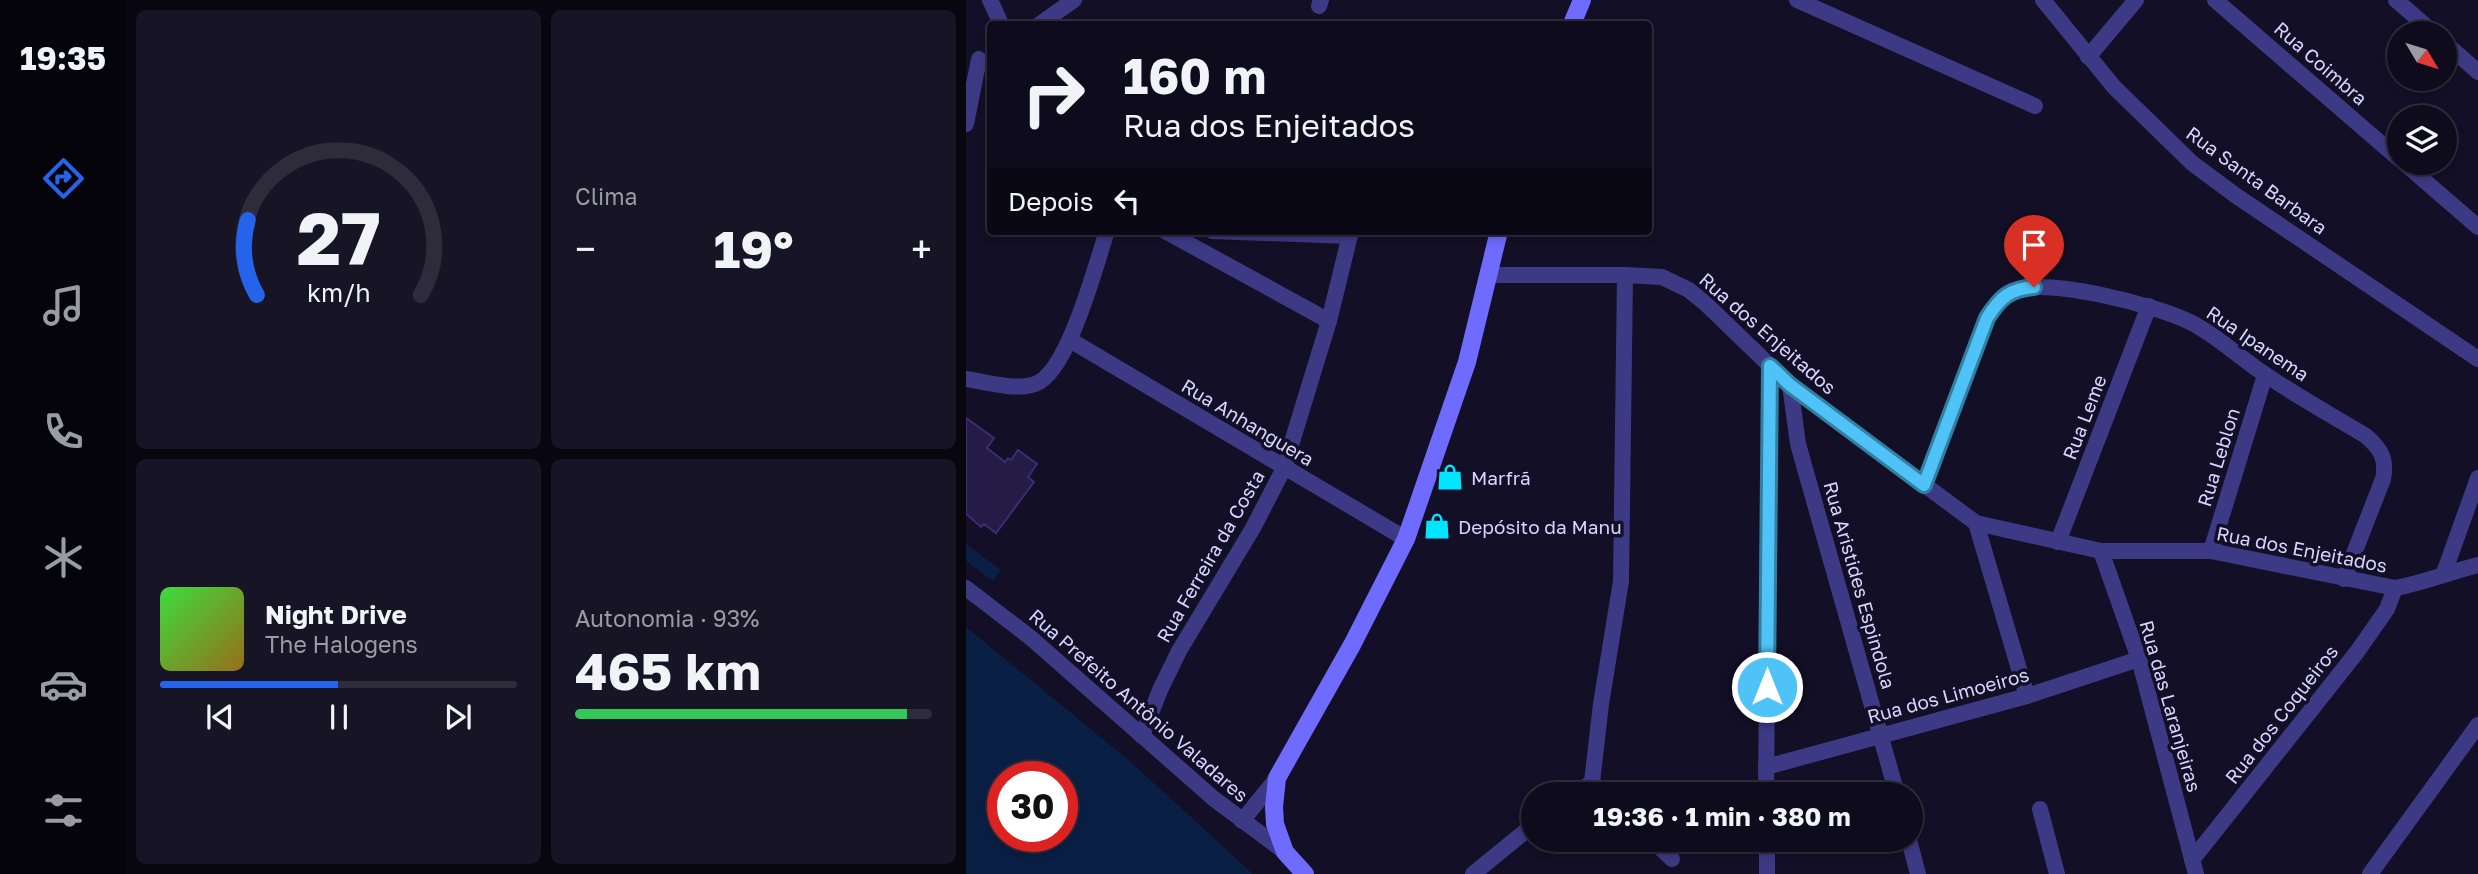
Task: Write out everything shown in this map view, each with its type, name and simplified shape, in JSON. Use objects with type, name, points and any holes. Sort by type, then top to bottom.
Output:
[{"type":"street","points":[[990,0],[1000,21]]},
{"type":"street","points":[[1044,21],[1074,0]]},
{"type":"street","points":[[1573,21],[1582,0]]},
{"type":"street","points":[[1797,0],[2035,106]]},
{"type":"street","name":"Rua Santa Barbara","points":[[2043,0],[2088,57],[2146,120],[2192,163],[2478,359]]},
{"type":"street","points":[[2088,57],[2136,0]]},
{"type":"street","name":"Rua Coimbra","points":[[2214,0],[2387,149]]},
{"type":"street","points":[[2396,0],[2420,21]]},
{"type":"street","points":[[2457,54],[2478,72]]},
{"type":"street","points":[[966,124],[979,58]]},
{"type":"street","points":[[2418,175],[2478,227]]},
{"type":"street","points":[[966,379],[1020,386],[1045,379],[1055,368],[1070,340],[1106,235]]},
{"type":"street","points":[[1172,235],[1329,321]]},
{"type":"street","name":"Rua Ferreira da Costa","points":[[1142,736],[1179,651],[1253,528],[1284,468],[1329,321],[1351,235]]},
{"type":"street","points":[[1242,821],[1277,778],[1352,645],[1406,540],[1467,362],[1498,235]]},
{"type":"street","name":"Rua dos Enjeitados","points":[[1489,275],[1662,277],[1689,290],[1790,385],[1976,523],[2101,551],[2211,551],[2395,588],[2423,583],[2444,573],[2478,565]]},
{"type":"street","points":[[1592,782],[1601,704],[1621,581],[1625,275]]},
{"type":"street","name":"Rua Ipanema","points":[[1924,485],[1987,318],[1997,302],[2008,292],[2034,287],[2063,289],[2149,306],[2192,323],[2265,375],[2366,436],[2382,454],[2386,465],[2383,479],[2344,579]]},
{"type":"street","name":"Rua Leme","points":[[2058,542],[2149,306]]},
{"type":"street","name":"Rua Anhanguera","points":[[1070,340],[1406,540]]},
{"type":"street","points":[[1766,782],[1770,366]]},
{"type":"street","name":"Rua Leblon","points":[[2211,551],[2265,375]]},
{"type":"street","name":"Rua Aristides Espindola","points":[[1790,385],[1798,444],[1894,782]]},
{"type":"street","points":[[2444,573],[2478,478]]},
{"type":"street","points":[[1976,523],[2027,696]]},
{"type":"street","name":"Rua das Laranjeiras","points":[[2101,551],[2138,659],[2194,867]]},
{"type":"street","name":"Rua Prefeito Antônio Valadares","points":[[966,588],[1031,638],[1242,821],[1285,852]]},
{"type":"street","name":"Rua dos Coqueiros","points":[[2194,867],[2364,643],[2387,609],[2395,588]]},
{"type":"street","name":"Rua dos Limoeiros","points":[[1766,767],[2027,696],[2138,659]]},
{"type":"street","points":[[2370,874],[2478,725]]},
{"type":"street","points":[[1277,778],[1275,824],[1285,852],[1306,874]]},
{"type":"street","points":[[2040,809],[2057,874]]},
{"type":"street","points":[[1481,871],[1521,836]]},
{"type":"street","points":[[1665,852],[1672,859]]},
{"type":"street","points":[[1767,852],[1767,874]]},
{"type":"street","points":[[1912,852],[1918,874]]},
{"type":"water","points":[[966,544],[1001,570],[993,581],[966,561]]},
{"type":"water","points":[[966,627],[1132,763],[1253,874],[966,874]]},
{"type":"building","points":[[966,418],[994,438],[987,448],[1005,462],[1008,458],[1011,460],[1018,450],[1037,464],[1028,477],[1034,482],[996,533],[984,524],[981,527],[966,514]]},
{"type":"place","name":"Marfrã","points":[[1450,477]]},
{"type":"place","name":"Depósito da Manu","points":[[1437,526]]},
{"type":"route","points":[[1767,687],[1770,366],[1790,385],[1924,485],[1987,318],[1997,302],[2008,292],[2034,287]]}]
